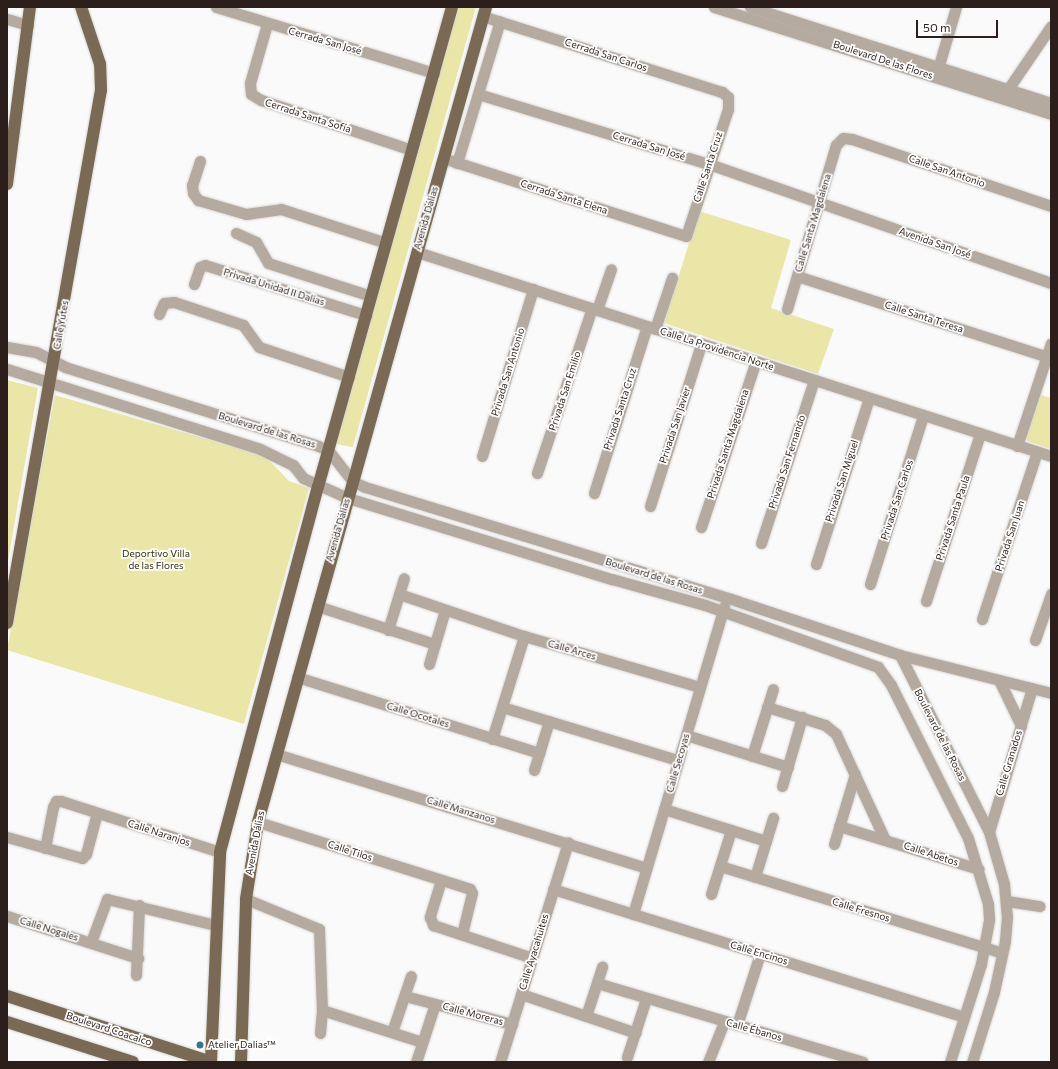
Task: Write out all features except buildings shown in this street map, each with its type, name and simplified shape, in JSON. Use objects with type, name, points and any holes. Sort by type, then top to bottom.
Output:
[{"type":"main road","points":[[7,184],[11,116],[28,26],[30,7]]},
{"type":"main road","name":"Calle Yutes","points":[[7,623],[102,90],[100,64],[81,7]]},
{"type":"main road","points":[[211,1062],[215,925],[220,852],[328,450],[452,7]]},
{"type":"main road","name":"Avenida Dálias","points":[[241,1062],[246,899],[258,822],[297,677],[484,11]]},
{"type":"main road","name":"Boulevard Coacalco","points":[[7,996],[211,1062]]},
{"type":"main road","points":[[7,1022],[133,1062]]},
{"type":"street","name":"Cerrada San José","points":[[216,7],[267,24],[434,73]]},
{"type":"street","name":"Boulevard De las Flores","points":[[714,7],[937,72]]},
{"type":"street","name":"Boulevard De las Flores","points":[[750,7],[1005,94],[1051,114]]},
{"type":"street","points":[[937,72],[956,7]]},
{"type":"street","name":"Cerrada San Carlos","points":[[484,11],[500,21],[722,92],[728,97]]},
{"type":"street","points":[[7,19],[28,26]]},
{"type":"street","points":[[457,163],[500,21]]},
{"type":"street","name":"Cerrada Santa Sofía","points":[[267,24],[250,83],[251,94],[261,100],[412,150]]},
{"type":"street","points":[[1005,94],[1051,26]]},
{"type":"street","name":"Cerrada San José","points":[[478,94],[709,164],[819,204]]},
{"type":"street","name":"Boulevard De las Flores","points":[[1005,94],[1051,103]]},
{"type":"street","name":"Calle Santa Cruz","points":[[686,236],[728,109],[728,97]]},
{"type":"street","name":"Calle Santa Magdalena","points":[[787,309],[836,145],[843,138]]},
{"type":"street","name":"Calle San Antonio","points":[[843,138],[852,139],[1051,206]]},
{"type":"street","name":"Cerrada Santa Elena","points":[[443,158],[686,236]]},
{"type":"street","points":[[200,161],[192,185],[193,193],[198,200],[246,214],[281,209],[386,243]]},
{"type":"street","name":"Avenida San José","points":[[819,204],[1051,283]]},
{"type":"street","points":[[236,233],[256,242],[268,262],[371,296]]},
{"type":"street","name":"Calle La Providencia Norte","points":[[417,252],[1051,456]]},
{"type":"street","name":"Privada Unidad II Dalias","points":[[194,284],[200,267],[205,265],[366,315]]},
{"type":"street","name":"Privada San Emilio","points":[[538,473],[594,309],[611,269]]},
{"type":"street","name":"Calle Santa Teresa","points":[[797,276],[1049,357]]},
{"type":"street","points":[[651,328],[672,278]]},
{"type":"street","name":"Privada San Antonio","points":[[482,456],[533,289]]},
{"type":"street","points":[[159,314],[164,303],[174,302],[243,325],[259,347],[349,376]]},
{"type":"street","name":"Privada Santa Cruz","points":[[594,493],[651,328]]},
{"type":"street","points":[[1017,446],[1049,357],[1051,343]]},
{"type":"street","name":"Privada San Javier","points":[[650,506],[701,344]]},
{"type":"street","name":"Boulevard de las Rosas","points":[[7,347],[36,352],[54,363],[328,450],[352,481],[365,487],[727,598],[900,655],[989,832],[1007,901],[1002,953],[994,992],[972,1062]]},
{"type":"street","name":"Privada Santa Magdalena","points":[[701,527],[756,362]]},
{"type":"street","name":"Boulevard de las Rosas","points":[[7,369],[50,384],[260,449],[293,465],[303,478],[318,487],[348,498],[723,612],[878,667],[885,675],[968,838],[979,869],[988,904],[989,920],[984,948],[950,1062]]},
{"type":"street","name":"Privada San Fernando","points":[[761,543],[814,380]]},
{"type":"street","name":"Privada San Miguel","points":[[816,564],[869,398]]},
{"type":"street","name":"Privada San Carlos","points":[[870,584],[923,416]]},
{"type":"street","name":"Privada Santa Paula","points":[[926,601],[980,434]]},
{"type":"street","name":"Privada San Juan","points":[[982,620],[1037,452]]},
{"type":"street","points":[[388,630],[404,578]]},
{"type":"street","name":"Calle Arces","points":[[399,594],[524,636],[700,687]]},
{"type":"street","points":[[1035,640],[1051,594]]},
{"type":"street","name":"Calle Secoyas","points":[[633,914],[727,598]]},
{"type":"street","points":[[317,606],[435,644]]},
{"type":"street","points":[[430,664],[445,610]]},
{"type":"street","points":[[492,739],[524,636]]},
{"type":"street","points":[[900,655],[1051,693]]},
{"type":"street","name":"Calle Ocotales","points":[[297,677],[539,753]]},
{"type":"street","name":"Calle Granados","points":[[989,832],[1021,726],[999,680]]},
{"type":"street","points":[[1021,726],[1032,688]]},
{"type":"street","points":[[752,756],[773,689]]},
{"type":"street","points":[[502,707],[678,760]]},
{"type":"street","points":[[767,707],[825,725],[836,734],[884,838]]},
{"type":"street","points":[[782,786],[802,717]]},
{"type":"street","points":[[534,770],[549,721]]},
{"type":"street","points":[[686,735],[788,766]]},
{"type":"street","name":"Calle Manzanos","points":[[276,754],[568,842],[646,868]]},
{"type":"street","points":[[834,844],[855,774]]},
{"type":"street","name":"Calle Naranjos","points":[[45,848],[56,802],[97,813],[220,852]]},
{"type":"street","points":[[664,809],[766,841]]},
{"type":"street","points":[[7,837],[82,858],[86,854],[97,813]]},
{"type":"street","points":[[755,877],[773,818]]},
{"type":"street","name":"Calle Tilos","points":[[258,822],[470,889],[462,934]]},
{"type":"street","name":"Calle Abetos","points":[[839,826],[884,838],[979,869]]},
{"type":"street","points":[[711,894],[731,830]]},
{"type":"street","name":"Calle Ayacahuites","points":[[500,1062],[568,842]]},
{"type":"street","name":"Calle Fresnos","points":[[720,866],[1002,953]]},
{"type":"street","points":[[441,880],[430,921],[433,925],[532,958]]},
{"type":"street","name":"Calle Encinos","points":[[553,889],[964,1017]]},
{"type":"street","name":"Calle Nogales","points":[[91,942],[107,899],[139,905],[215,925]]},
{"type":"street","points":[[246,899],[319,929],[322,1010],[320,1033]]},
{"type":"street","points":[[1007,901],[1040,906]]},
{"type":"street","points":[[136,975],[138,958],[139,905]]},
{"type":"street","name":"Calle Nogales","points":[[7,916],[138,958]]},
{"type":"street","points":[[737,1026],[760,954]]},
{"type":"street","points":[[586,1016],[602,967]]},
{"type":"street","points":[[392,1032],[411,976]]},
{"type":"street","name":"Calle Ébanos","points":[[597,983],[646,999],[863,1062]]},
{"type":"street","points":[[521,994],[636,1033]]},
{"type":"street","name":"Calle Moreras","points":[[405,996],[512,1024]]},
{"type":"street","points":[[627,1057],[646,999]]},
{"type":"street","name":"Calle Moreras","points":[[416,1062],[434,1004]]},
{"type":"street","points":[[322,1010],[422,1042]]},
{"type":"street","points":[[708,1062],[724,1022]]},
{"type":"green space","points":[[458,7],[476,7],[353,447],[337,444],[336,439]]},
{"type":"green space","points":[[699,211],[791,240],[771,308],[834,329],[818,374],[664,323]]},
{"type":"green space","points":[[7,380],[38,388],[7,567]]},
{"type":"green space","name":"Deportivo Villa de las Flores","points":[[55,395],[265,456],[289,481],[309,488],[244,724],[7,650]]},
{"type":"green space","points":[[1041,395],[1051,398],[1051,449],[1027,441],[1026,437]]},
{"type":"place","name":"Atelier Dalias™","points":[[200,1045]]}]
